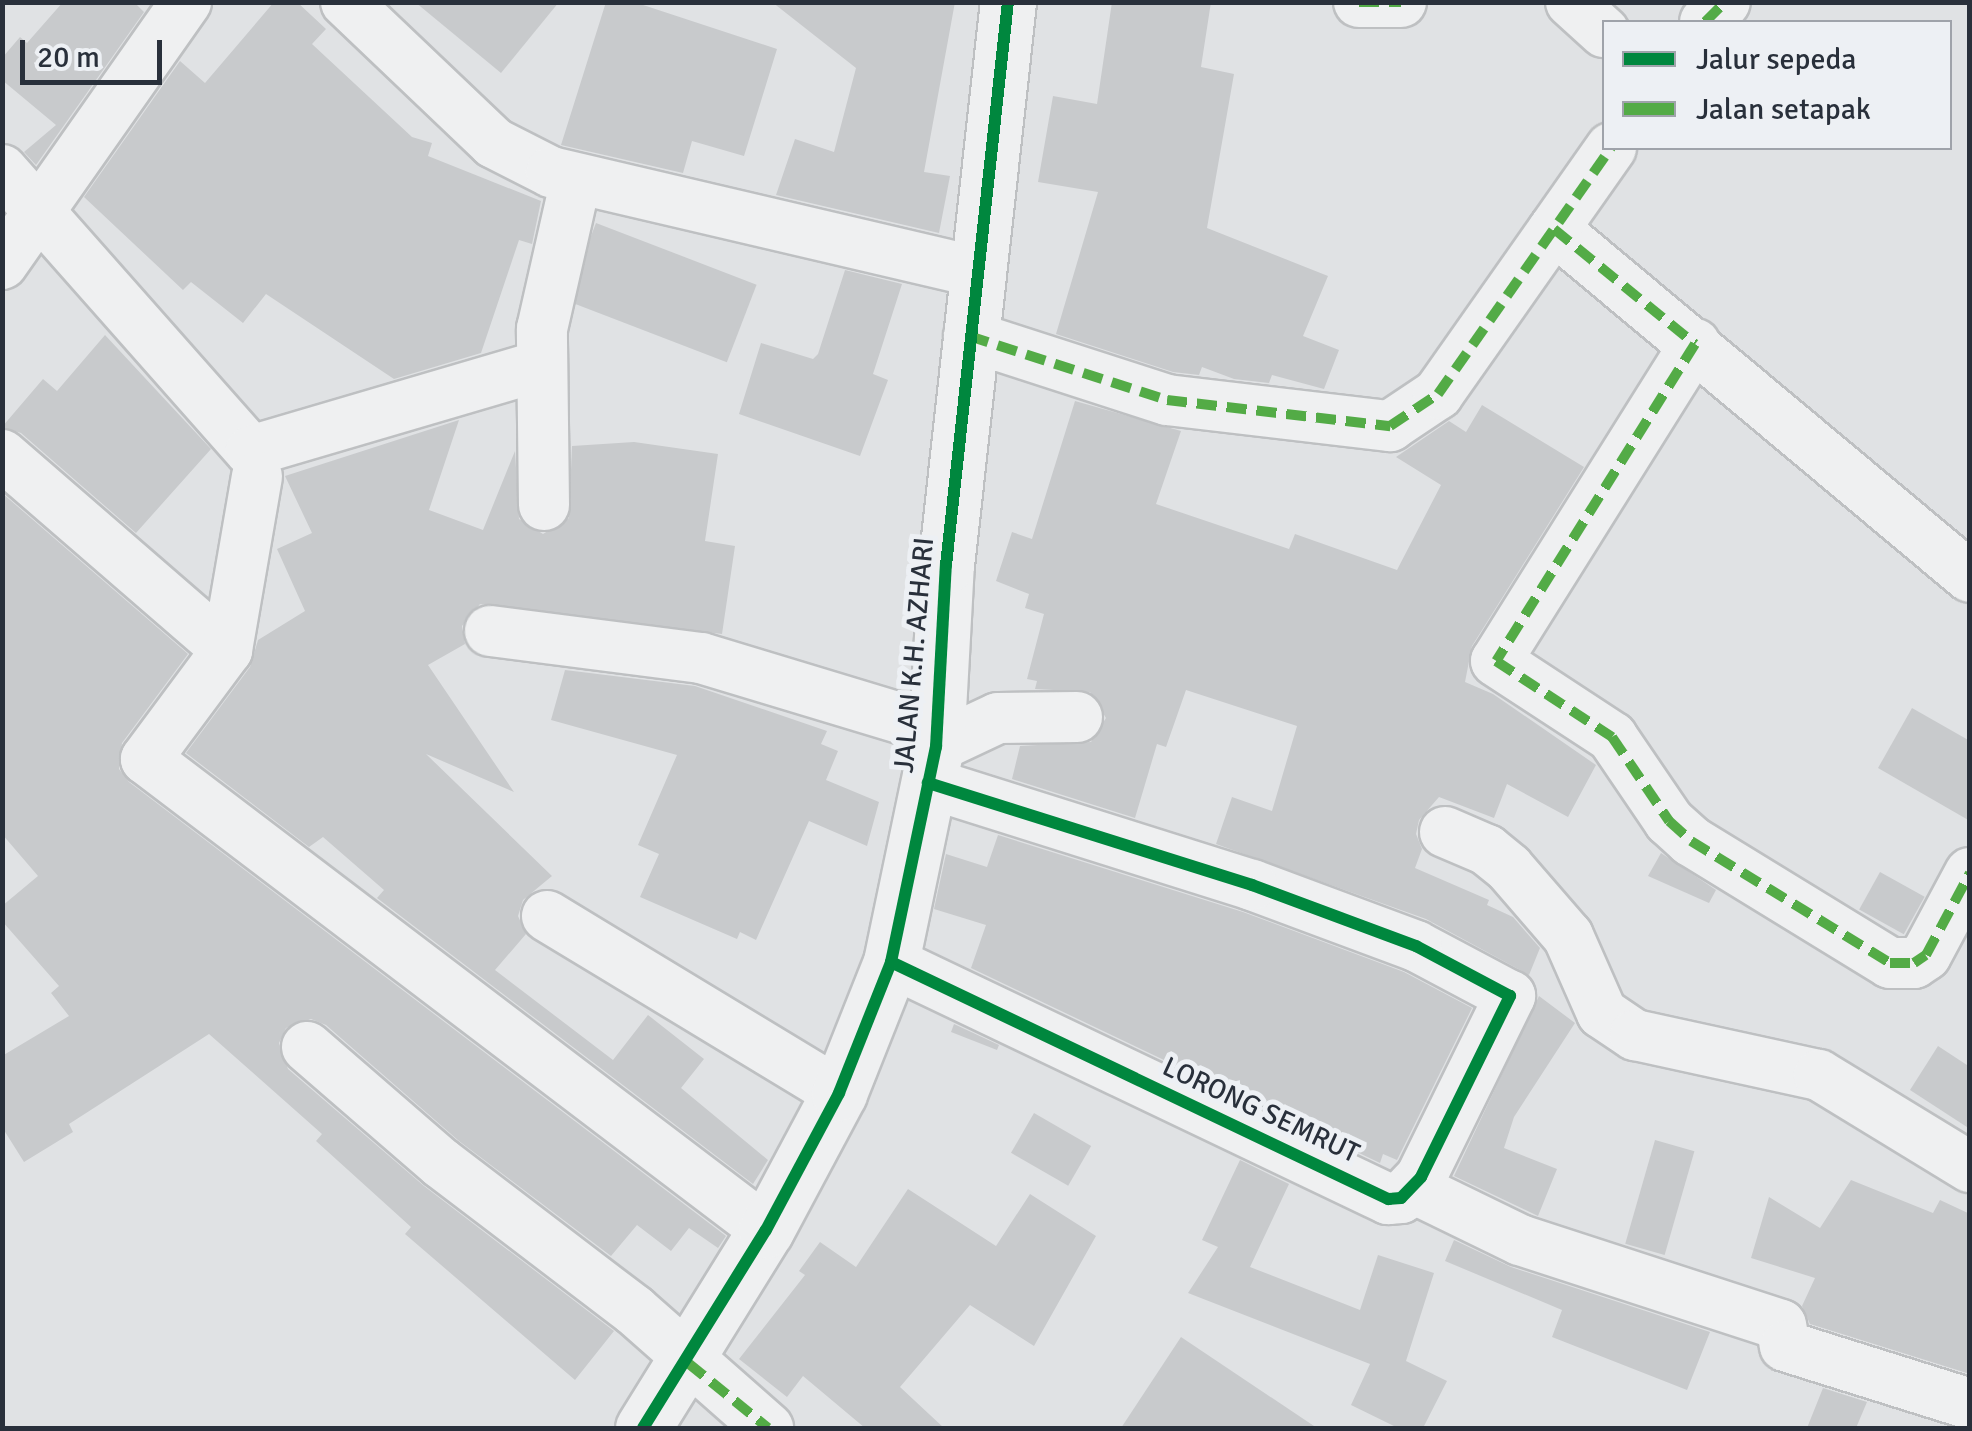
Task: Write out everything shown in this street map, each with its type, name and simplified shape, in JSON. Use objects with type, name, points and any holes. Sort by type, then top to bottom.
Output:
[{"type":"street","points":[[2,264],[186,2]]},
{"type":"street","name":"JALAN K.H. AZHARI","points":[[644,1428],[688,1363],[766,1230],[838,1093],[891,962],[934,753],[946,566],[1008,2]]},
{"type":"street","points":[[1359,2],[1402,2]]},
{"type":"street","points":[[1570,2],[1602,30]]},
{"type":"street","points":[[376,13],[494,143],[576,179],[978,272]]},
{"type":"street","points":[[969,336],[1167,400],[1390,426],[1438,394],[1610,150]]},
{"type":"street","points":[[2,170],[251,451],[541,348]]},
{"type":"street","points":[[544,505],[541,348],[576,179]]},
{"type":"street","points":[[1554,229],[1695,344],[1885,512],[1970,577]]},
{"type":"street","points":[[1695,344],[1496,661],[1612,737],[1668,821],[1690,841],[1890,962],[1914,963],[1926,955],[1970,873]]},
{"type":"street","points":[[2,455],[227,650]]},
{"type":"street","points":[[257,477],[227,650],[146,760],[766,1230]]},
{"type":"street","points":[[490,632],[701,658],[1252,885],[1416,946],[1510,996],[1413,1188],[1520,1240],[1781,1325],[1785,1346],[1970,1404]]},
{"type":"street","points":[[934,753],[998,718],[1077,717]]},
{"type":"street","points":[[1444,832],[1487,850],[1532,892],[1568,936],[1602,1013],[1635,1035],[1819,1074],[1970,1167]]},
{"type":"street","points":[[547,916],[838,1093]]},
{"type":"street","name":"LORONG SEMRUT","points":[[891,962],[1388,1198],[1413,1188]]},
{"type":"street","points":[[307,1047],[441,1163],[634,1310],[688,1363],[768,1428]]},
{"type":"building","points":[[63,2],[134,2],[144,12],[36,165],[24,152],[56,125],[2,80],[2,58],[20,37],[27,43]]},
{"type":"building","points":[[274,2],[297,2],[326,29],[312,44],[412,137],[432,143],[428,156],[541,201],[532,244],[519,240],[481,353],[394,379],[266,294],[243,323],[191,282],[183,290],[84,197],[180,61],[205,83]]},
{"type":"building","points":[[415,2],[559,2],[501,73]]},
{"type":"building","points":[[606,2],[634,2],[777,49],[744,156],[692,141],[683,173],[561,145]]},
{"type":"building","points":[[772,2],[955,2],[924,172],[950,176],[939,233],[776,195],[795,139],[834,152],[856,68]]},
{"type":"building","points":[[1112,2],[1211,2],[1201,67],[1234,74],[1207,228],[1328,276],[1303,336],[1339,350],[1324,389],[1272,375],[1269,383],[1234,379],[1202,367],[1199,375],[1173,372],[1056,334],[1098,192],[1038,182],[1053,96],[1097,104]]},
{"type":"building","points":[[596,223],[757,285],[727,362],[566,300]]},
{"type":"building","points":[[845,270],[902,284],[873,374],[888,380],[860,456],[739,414],[761,343],[813,359],[818,354]]},
{"type":"building","points":[[105,335],[211,449],[136,533],[21,433],[2,427],[43,379],[57,391]]},
{"type":"building","points":[[1075,401],[1181,431],[1156,504],[1289,549],[1295,534],[1397,570],[1441,485],[1396,457],[1449,421],[1466,432],[1482,405],[1584,467],[1472,646],[1465,682],[1493,694],[1596,765],[1568,817],[1507,784],[1494,818],[1439,797],[1419,820],[1416,834],[1422,849],[1415,868],[1489,900],[1487,905],[1513,917],[1540,948],[1529,975],[1426,919],[1216,844],[1232,797],[1272,811],[1297,726],[1186,690],[1166,747],[1157,744],[1135,818],[1012,779],[1020,746],[1091,742],[1106,718],[1090,692],[1035,689],[1037,681],[1027,679],[1044,614],[1025,608],[1029,594],[996,581],[1012,532],[1032,539]]},
{"type":"building","points":[[459,420],[429,510],[483,530],[515,451],[519,519],[543,534],[569,518],[572,446],[634,442],[718,454],[705,541],[735,546],[722,634],[480,604],[462,626],[465,644],[428,665],[514,792],[426,754],[552,876],[523,900],[518,916],[526,934],[495,970],[613,1060],[648,1015],[704,1059],[681,1088],[768,1160],[753,1184],[377,898],[384,890],[323,837],[309,847],[186,753],[250,667],[258,640],[305,611],[277,549],[312,533],[285,476]]},
{"type":"building","points":[[2,493],[188,654],[122,743],[119,769],[129,782],[726,1236],[718,1248],[689,1228],[671,1251],[637,1225],[611,1256],[459,1141],[326,1025],[311,1019],[286,1028],[279,1043],[288,1069],[424,1186],[614,1331],[575,1380],[405,1234],[411,1227],[316,1141],[322,1134],[209,1034],[69,1124],[73,1132],[24,1162],[2,1127],[2,1056],[69,1016],[51,993],[59,986],[2,921],[2,906],[38,876],[2,834]]},
{"type":"building","points":[[565,670],[695,686],[827,731],[821,744],[838,751],[826,780],[879,802],[867,846],[809,821],[756,940],[740,932],[737,939],[640,897],[659,854],[638,845],[677,755],[551,720]]},
{"type":"building","points":[[1912,708],[1970,741],[1970,821],[1878,768]]},
{"type":"building","points":[[998,835],[1243,912],[1404,972],[1472,1008],[1397,1160],[1383,1154],[1380,1163],[971,968],[986,925],[934,909],[946,854],[987,867]]},
{"type":"building","points":[[1661,853],[1716,890],[1709,903],[1648,876]]},
{"type":"building","points":[[1880,872],[1925,897],[1904,934],[1859,910]]},
{"type":"building","points":[[1539,996],[1575,1023],[1514,1117],[1504,1148],[1557,1169],[1538,1216],[1454,1176]]},
{"type":"building","points":[[954,1024],[999,1045],[997,1050],[951,1032]]},
{"type":"building","points":[[1938,1046],[1970,1067],[1970,1129],[1910,1090]]},
{"type":"building","points":[[1034,1113],[1091,1146],[1068,1186],[1011,1153]]},
{"type":"building","points":[[1655,1140],[1694,1151],[1665,1255],[1625,1244]]},
{"type":"building","points":[[1240,1160],[1289,1184],[1250,1267],[1360,1310],[1378,1255],[1434,1273],[1406,1361],[1447,1381],[1423,1428],[1398,1428],[1351,1405],[1370,1364],[1188,1293],[1218,1247],[1202,1240]]},
{"type":"building","points":[[1851,1180],[1933,1213],[1940,1200],[1970,1214],[1970,1374],[1810,1324],[1802,1306],[1815,1278],[1751,1258],[1769,1197],[1820,1228]]},
{"type":"building","points":[[908,1189],[996,1246],[1030,1194],[1096,1236],[1034,1346],[970,1305],[900,1387],[944,1428],[865,1428],[803,1376],[787,1397],[739,1359],[805,1275],[799,1271],[820,1242],[856,1267]]},
{"type":"building","points":[[1454,1240],[1511,1267],[1710,1332],[1687,1390],[1552,1337],[1562,1310],[1445,1261]]},
{"type":"building","points":[[1181,1337],[1317,1428],[1121,1428]]},
{"type":"building","points":[[1823,1388],[1867,1402],[1856,1428],[1807,1428]]},
{"type":"marked path","points":[[1359,2],[1401,2]]},
{"type":"marked path","points":[[1707,20],[1725,2]]},
{"type":"marked path","points":[[969,336],[1167,400],[1390,426],[1438,394],[1610,150]]},
{"type":"marked path","points":[[1554,229],[1695,344],[1496,661],[1612,737],[1669,821],[1691,841],[1890,963],[1914,963],[1926,955],[1970,873]]},
{"type":"marked path","points":[[688,1363],[768,1428]]},
{"type":"cycle path","points":[[643,1428],[766,1230],[839,1093],[891,962],[936,747],[946,565],[1008,2]]},
{"type":"cycle path","points":[[891,962],[1388,1199],[1401,1198],[1421,1177],[1510,996],[1416,946],[1252,885],[928,783]]}]
